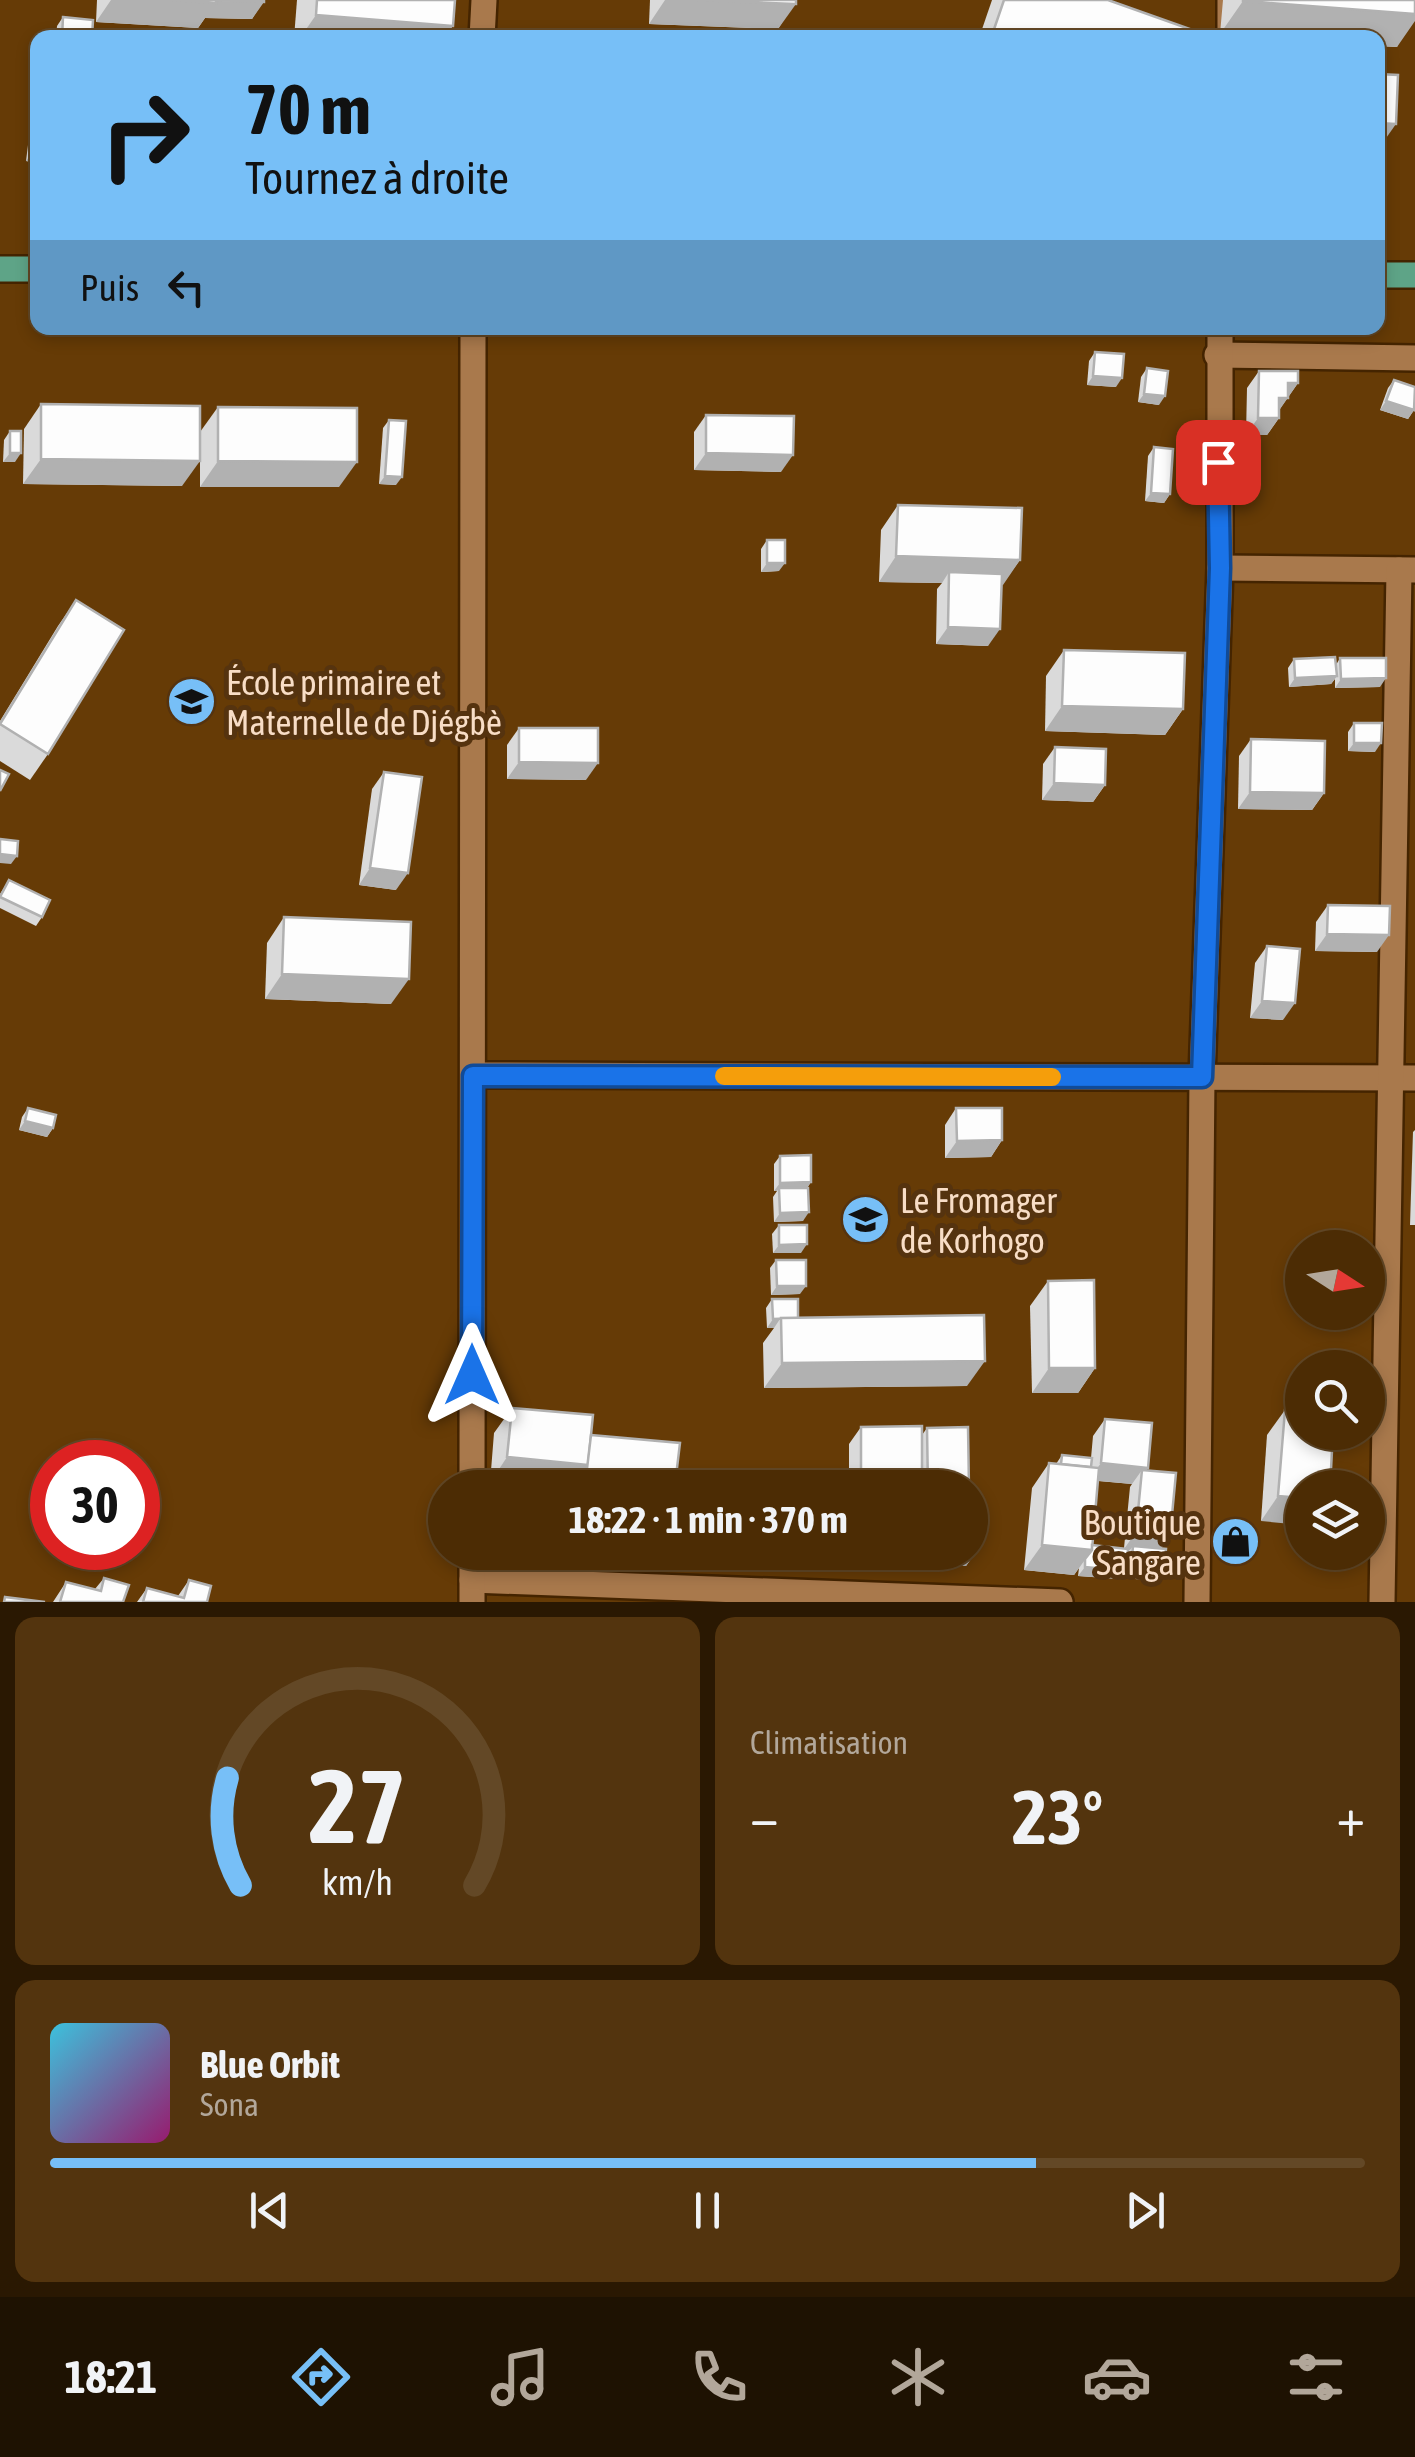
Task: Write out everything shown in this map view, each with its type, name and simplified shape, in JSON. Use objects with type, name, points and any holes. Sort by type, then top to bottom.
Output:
[{"type":"main road","points":[[0,268],[30,269]]},
{"type":"main road","points":[[1385,275],[1415,275]]},
{"type":"street","points":[[482,30],[484,0]]},
{"type":"street","points":[[1230,0],[1230,30]]},
{"type":"street","points":[[472,1470],[473,335]]},
{"type":"street","points":[[1197,1602],[1202,1077],[1220,568],[1219,335]]},
{"type":"street","points":[[1217,355],[1415,358]]},
{"type":"street","points":[[1220,568],[1407,570],[1403,1078],[1382,1602]]},
{"type":"street","points":[[473,1076],[1403,1078]]},
{"type":"street","points":[[472,1591],[1060,1602]]},
{"type":"building","points":[[172,0],[216,0],[216,3]]},
{"type":"building","points":[[317,0],[455,0],[453,26],[316,15]]},
{"type":"building","points":[[696,0],[796,0],[796,4]]},
{"type":"building","points":[[1004,0],[1108,0],[1192,30],[994,30]]},
{"type":"building","points":[[1415,0],[1415,14],[1243,1]]},
{"type":"building","points":[[63,17],[93,20],[92,30],[62,30]]},
{"type":"building","points":[[1385,74],[1398,75],[1396,124],[1385,123]]},
{"type":"building","points":[[1095,352],[1124,354],[1122,378],[1093,376]]},
{"type":"building","points":[[1147,368],[1168,371],[1165,396],[1144,394]]},
{"type":"building","points":[[1259,371],[1298,371],[1298,383],[1288,383],[1288,398],[1279,398],[1279,418],[1258,418]]},
{"type":"building","points":[[1394,380],[1415,387],[1414,410],[1386,401]]},
{"type":"building","points":[[41,404],[200,406],[200,461],[41,459]]},
{"type":"building","points":[[218,407],[357,408],[357,462],[218,461]]},
{"type":"building","points":[[706,415],[794,416],[793,455],[706,453]]},
{"type":"building","points":[[389,420],[406,421],[402,477],[385,476]]},
{"type":"building","points":[[10,431],[21,431],[21,453],[10,453]]},
{"type":"building","points":[[1154,447],[1173,449],[1170,494],[1151,493]]},
{"type":"building","points":[[898,505],[1022,508],[1020,560],[896,556]]},
{"type":"building","points":[[767,540],[785,540],[785,563],[767,563]]},
{"type":"building","points":[[949,572],[1002,574],[1000,629],[948,627]]},
{"type":"building","points":[[76,600],[124,630],[48,754],[0,724]]},
{"type":"building","points":[[1064,650],[1185,653],[1183,709],[1062,706]]},
{"type":"building","points":[[1335,657],[1337,676],[1295,678],[1294,659]]},
{"type":"building","points":[[1340,658],[1386,658],[1386,678],[1341,679]]},
{"type":"building","points":[[1354,723],[1382,723],[1381,743],[1354,743]]},
{"type":"building","points":[[519,728],[598,728],[598,763],[519,762]]},
{"type":"building","points":[[1251,739],[1325,741],[1324,793],[1250,792]]},
{"type":"building","points":[[1055,747],[1106,749],[1105,785],[1054,783]]},
{"type":"building","points":[[0,770],[9,774],[0,791]]},
{"type":"building","points":[[384,772],[422,777],[408,873],[370,868]]},
{"type":"building","points":[[0,839],[18,841],[17,856],[0,854]]},
{"type":"building","points":[[9,880],[50,900],[42,917],[0,897]]},
{"type":"building","points":[[1328,905],[1390,906],[1389,935],[1327,934]]},
{"type":"building","points":[[284,917],[411,922],[409,979],[282,974]]},
{"type":"building","points":[[1267,946],[1300,949],[1295,1003],[1262,1001]]},
{"type":"building","points":[[28,1108],[56,1115],[53,1128],[25,1121]]},
{"type":"building","points":[[956,1108],[1002,1108],[1002,1140],[957,1141]]},
{"type":"building","points":[[811,1155],[811,1182],[780,1183],[780,1156]]},
{"type":"building","points":[[779,1188],[808,1188],[809,1212],[780,1213]]},
{"type":"building","points":[[779,1225],[807,1225],[807,1244],[779,1245]]},
{"type":"building","points":[[776,1260],[806,1260],[806,1286],[777,1286]]},
{"type":"building","points":[[1094,1280],[1095,1368],[1049,1368],[1048,1281]]},
{"type":"building","points":[[772,1299],[798,1299],[798,1318],[773,1319]]},
{"type":"building","points":[[984,1315],[985,1361],[782,1363],[781,1318]]},
{"type":"building","points":[[512,1408],[593,1415],[588,1465],[507,1457]]},
{"type":"building","points":[[1285,1410],[1285,1450],[1332,1450],[1331,1470],[1285,1470],[1285,1497],[1278,1496]]},
{"type":"building","points":[[1105,1419],[1152,1423],[1148,1468],[1101,1463]]},
{"type":"building","points":[[922,1426],[922,1469],[861,1470],[861,1427]]},
{"type":"building","points":[[968,1427],[969,1470],[928,1470],[927,1428]]},
{"type":"building","points":[[591,1435],[680,1443],[677,1470],[587,1470]]},
{"type":"building","points":[[1062,1455],[1092,1458],[1091,1467],[1061,1464]]},
{"type":"building","points":[[1049,1463],[1099,1468],[1092,1550],[1042,1545]]},
{"type":"building","points":[[1142,1470],[1176,1473],[1170,1536],[1136,1532]]},
{"type":"building","points":[[1092,1545],[1128,1549],[1126,1571],[1085,1567]]},
{"type":"building","points":[[1133,1546],[1166,1549],[1164,1573],[1131,1570]]},
{"type":"building","points":[[104,1578],[129,1585],[123,1602],[60,1602],[66,1582],[101,1591]]},
{"type":"building","points":[[189,1580],[211,1586],[207,1602],[143,1602],[147,1588],[184,1598]]},
{"type":"building","points":[[5,1597],[45,1602],[4,1602]]},
{"type":"slow traffic","points":[[724,1076],[1052,1077]]},
{"type":"place","name":"École primaire et Maternelle de Djégbè","points":[[191,702]]},
{"type":"place","name":"Le Fromager de Korhogo","points":[[865,1220]]},
{"type":"place","name":"Boutique Sangare","points":[[1236,1542]]},
{"type":"route","points":[[472,1375],[473,1076],[1202,1077],[1220,568],[1218,462]]}]
